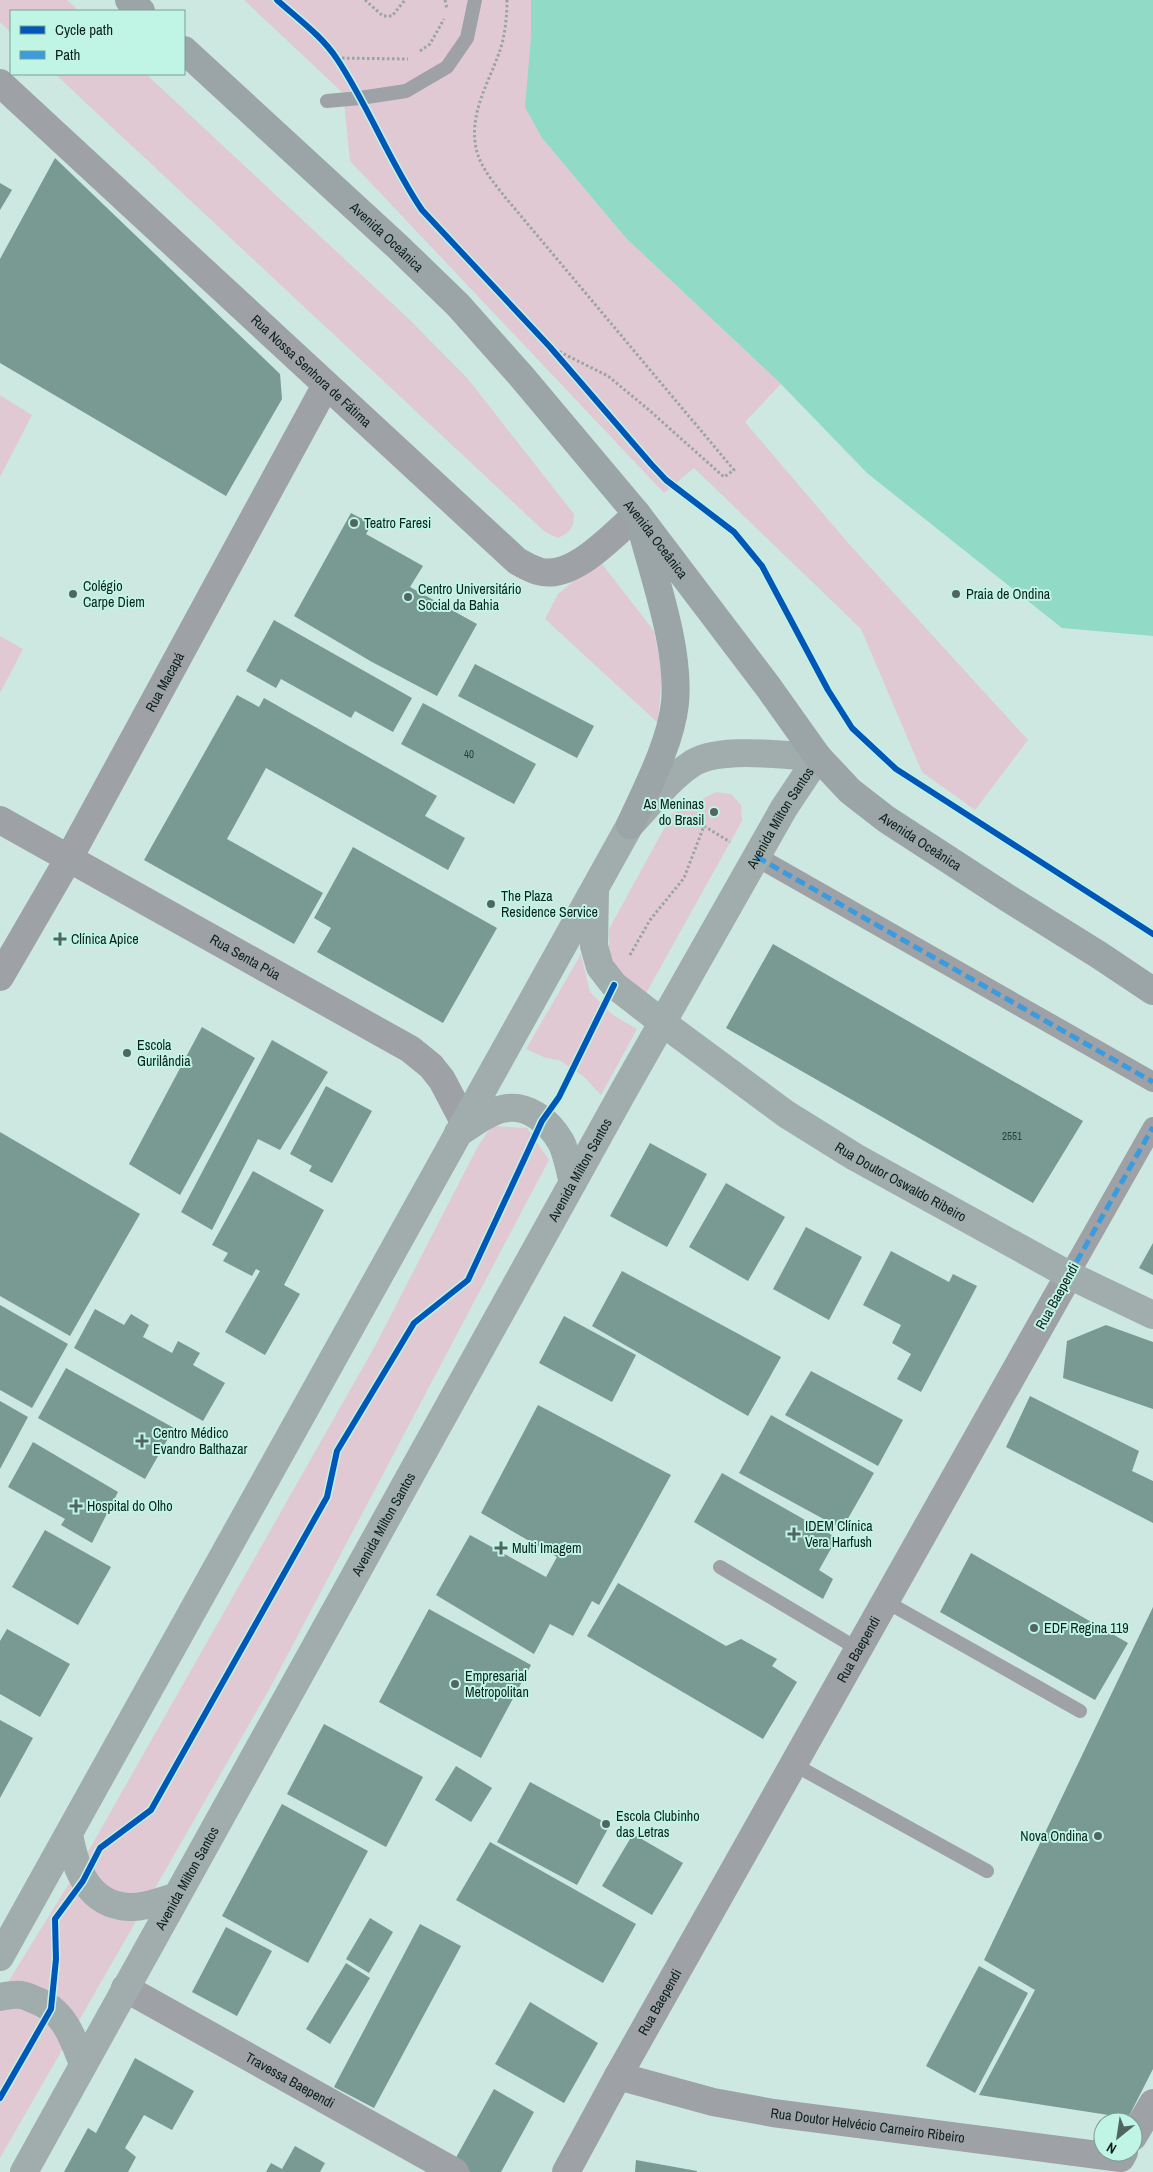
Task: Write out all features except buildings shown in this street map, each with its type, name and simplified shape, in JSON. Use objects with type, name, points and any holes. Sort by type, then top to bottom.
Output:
[{"type":"main road","points":[[129,0],[140,10]]},
{"type":"main road","name":"Avenida Oceânica","points":[[185,51],[397,246],[458,305],[522,376],[637,514],[769,688],[818,758],[850,791],[886,819],[1006,898],[1099,955],[1153,992]]},
{"type":"main road","points":[[630,825],[666,739],[675,704],[676,671],[637,514]]},
{"type":"main road","name":"Avenida Milton Santos","points":[[0,1957],[7,1928],[68,1834],[630,825],[690,764],[708,757],[733,753],[818,758]]},
{"type":"main road","name":"Avenida Milton Santos","points":[[24,2172],[573,1182],[756,857],[793,794],[818,758]]},
{"type":"main road","name":"Rua Doutor Oswaldo Ribeiro","points":[[595,886],[594,946],[600,967],[614,985],[663,1023],[786,1114],[855,1157],[1069,1275],[1153,1315]]},
{"type":"main road","points":[[461,1127],[500,1109],[516,1107],[536,1114],[550,1126],[561,1143],[573,1182]]},
{"type":"main road","points":[[68,1834],[73,1858],[83,1881],[96,1894],[111,1903],[129,1907],[175,1898]]},
{"type":"main road","points":[[0,1997],[21,1994],[42,2002],[51,2009],[62,2018],[72,2036],[83,2064]]},
{"type":"street","name":"Rua Nossa Senhora de Fátima","points":[[0,83],[517,561],[539,572],[562,572],[581,563],[637,514]]},
{"type":"street","name":"Rua Macapá","points":[[0,977],[69,858],[326,385]]},
{"type":"street","name":"Rua Senta Púa","points":[[0,820],[410,1049],[431,1066],[442,1080],[461,1127]]},
{"type":"street","points":[[756,857],[1153,1082]]},
{"type":"street","name":"Rua Baependi","points":[[566,2172],[793,1764],[1153,1128]]},
{"type":"street","name":"Travessa Baependi","points":[[125,1988],[455,2172]]},
{"type":"street","name":"Rua Doutor Helvécio Carneiro Ribeiro","points":[[618,2076],[713,2102],[773,2113],[1093,2146]]},
{"type":"street","points":[[1143,2120],[1153,2103]]},
{"type":"lane","points":[[327,100],[360,98],[406,91],[447,67],[467,38],[475,0]]},
{"type":"lane","points":[[720,1567],[858,1649]]},
{"type":"lane","points":[[885,1601],[1080,1711]]},
{"type":"lane","points":[[793,1764],[987,1871]]},
{"type":"path","points":[[365,0],[383,16],[392,16],[405,0]]},
{"type":"path","points":[[334,55],[408,60],[430,44],[447,13],[445,0]]},
{"type":"path","points":[[507,0],[507,13],[500,51],[483,90],[475,119],[476,149],[486,172],[734,470],[724,477],[608,376],[550,347]]},
{"type":"path","points":[[334,55],[360,98]]},
{"type":"path","points":[[544,340],[563,362]]},
{"type":"path","points":[[614,985],[650,920],[684,878],[704,826],[756,857]]},
{"type":"shaded area","points":[[0,0],[67,0],[78,10],[10,10],[10,32],[0,22]]},
{"type":"shaded area","points":[[244,0],[531,0],[531,37],[542,138],[626,238],[781,384],[745,422],[849,544],[1028,740],[975,810],[922,772],[861,629],[694,468],[664,493],[350,161],[343,93]]},
{"type":"shaded area","points":[[531,0],[1153,0],[1153,636],[1062,628],[867,473],[781,384],[626,238],[542,138],[525,107],[531,37]]},
{"type":"shaded area","points":[[56,75],[147,75],[410,320],[468,379],[574,514],[572,526],[566,534],[558,538],[545,532]]},
{"type":"shaded area","points":[[0,395],[32,415],[0,477]]},
{"type":"shaded area","points":[[599,560],[654,631],[662,674],[658,723],[545,619],[558,594]]},
{"type":"shaded area","points":[[0,636],[23,649],[0,693]]},
{"type":"shaded area","points":[[716,792],[731,794],[741,805],[742,821],[645,995],[611,971],[609,929],[672,814]]},
{"type":"shaded area","points":[[581,954],[590,992],[613,1015],[637,1029],[601,1095],[583,1076],[559,1060],[546,1058],[526,1049]]},
{"type":"shaded area","points":[[492,1126],[527,1128],[549,1160],[270,1688],[0,2158],[0,1995],[81,1864],[375,1346],[478,1146]]},
{"type":"marked path","points":[[757,857],[1153,1082]]},
{"type":"marked path","points":[[1069,1275],[1153,1127]]},
{"type":"cycle path","points":[[277,0],[317,35],[337,59],[349,77],[410,192],[422,210],[550,347],[666,480],[734,532],[762,566],[828,690],[852,728],[896,769],[1153,934]]},
{"type":"cycle path","points":[[0,2098],[51,2009],[56,1959],[55,1919],[83,1881],[100,1848],[151,1810],[327,1497],[337,1451],[414,1323],[468,1280],[542,1121],[559,1097],[614,985]]},
{"type":"place","name":"Teatro Faresi","points":[[354,523]]},
{"type":"place","name":"Colégio Carpe Diem","points":[[73,594]]},
{"type":"place","name":"Praia de Ondina","points":[[956,594]]},
{"type":"place","name":"Centro Universitário Social da Bahia","points":[[408,597]]},
{"type":"place","name":"As Meninas do Brasil","points":[[714,812]]},
{"type":"place","name":"The Plaza Residence Service","points":[[491,904]]},
{"type":"place","name":"Clínica Apice","points":[[60,939]]},
{"type":"place","name":"Escola Gurilândia","points":[[127,1053]]},
{"type":"place","name":"Centro Médico Evandro Balthazar","points":[[142,1441]]},
{"type":"place","name":"Hospital do Olho","points":[[76,1506]]},
{"type":"place","name":"IDEM Clínica Vera Harfush","points":[[794,1534]]},
{"type":"place","name":"Multi Imagem","points":[[501,1548]]},
{"type":"place","name":"EDF Regina 119","points":[[1034,1628]]},
{"type":"place","name":"Empresarial Metropolitan","points":[[455,1684]]},
{"type":"place","name":"Escola Clubinho das Letras","points":[[606,1824]]},
{"type":"place","name":"Nova Ondina","points":[[1098,1836]]}]
